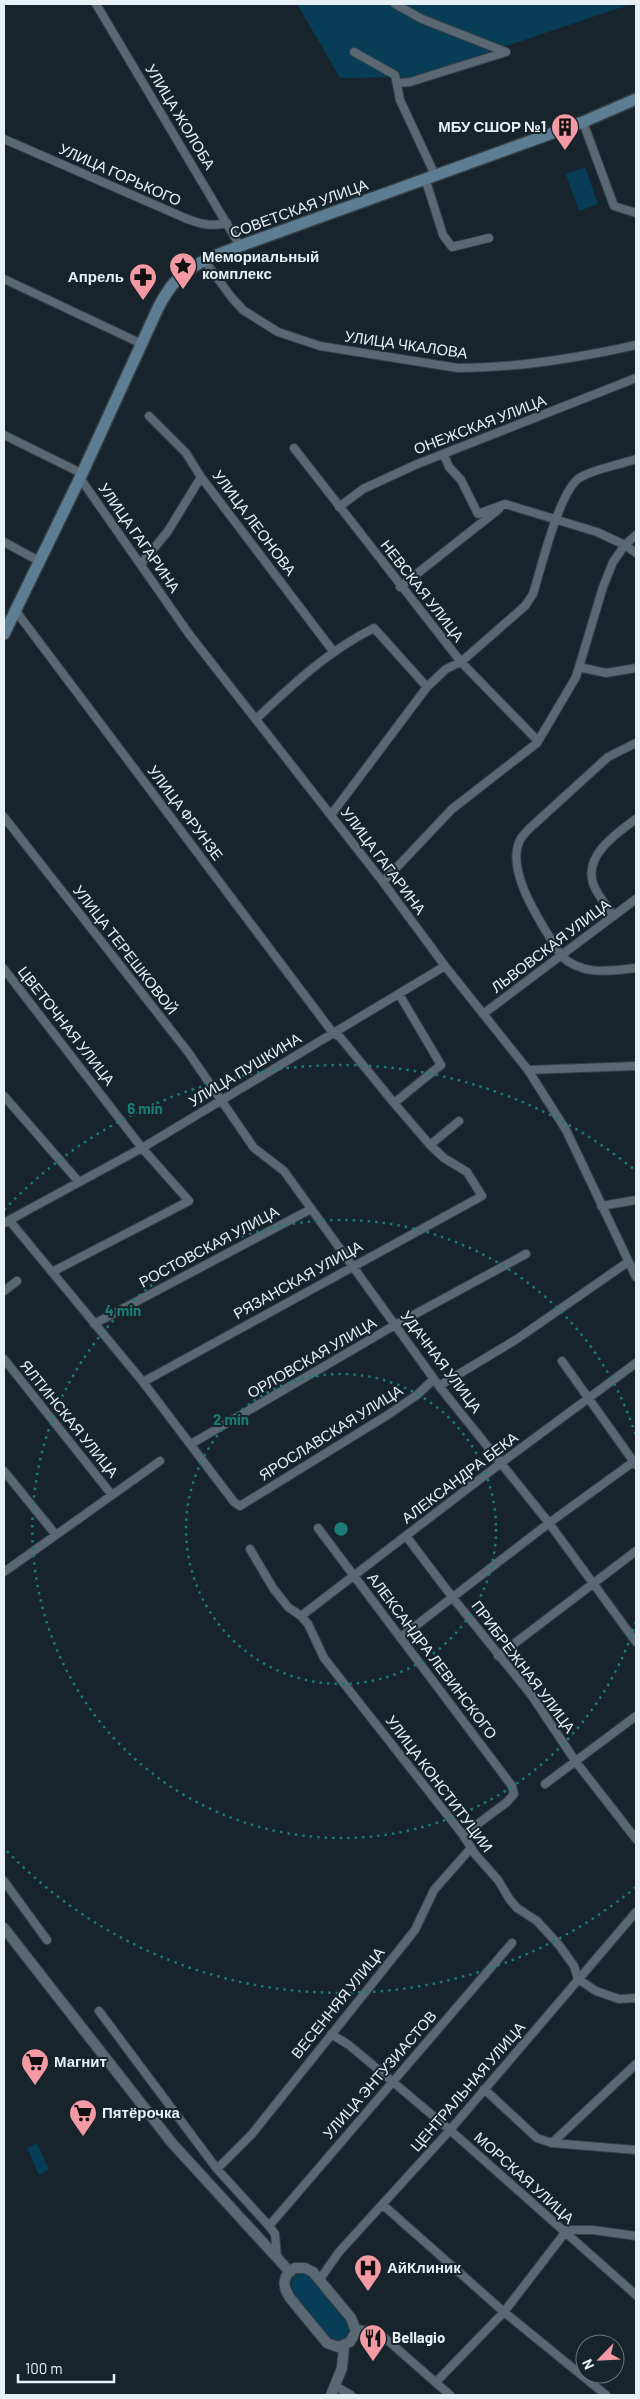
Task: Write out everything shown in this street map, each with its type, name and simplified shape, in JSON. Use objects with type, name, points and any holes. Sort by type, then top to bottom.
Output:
[{"type":"main road","name":"СОВЕТСКАЯ УЛИЦА","points":[[4,634],[81,475],[158,308],[174,282],[204,260],[583,122],[636,100]]},
{"type":"street","name":"УЛИЦА ЖОЛОБА","points":[[96,4],[240,246]]},
{"type":"street","points":[[395,4],[422,19],[506,52],[410,82],[398,83]]},
{"type":"street","points":[[354,52],[395,75],[400,100],[430,177],[443,235],[452,247],[490,238]]},
{"type":"street","points":[[583,122],[614,206],[636,213]]},
{"type":"street","name":"УЛИЦА ГОРЬКОГО","points":[[4,139],[185,218],[216,226],[227,223]]},
{"type":"street","name":"УЛИЦА ЧКАЛОВА","points":[[204,260],[232,298],[253,318],[278,332],[320,346],[458,368],[481,368],[534,363],[636,344]]},
{"type":"street","points":[[4,279],[142,344]]},
{"type":"street","name":"ОНЕЖСКАЯ УЛИЦА","points":[[339,507],[363,489],[415,465],[636,378]]},
{"type":"street","name":"УЛИЦА ЛЕОНОВА","points":[[149,416],[186,453],[201,477],[334,651]]},
{"type":"street","name":"УЛИЦА ГАГАРИНА","points":[[4,435],[81,475],[189,634],[383,882],[445,966],[528,1070],[566,1130],[636,1277]]},
{"type":"street","name":"НЕВСКАЯ УЛИЦА","points":[[294,448],[400,587],[461,662],[538,741]]},
{"type":"street","points":[[444,455],[449,467],[461,480],[478,514],[505,504],[597,532],[625,545],[636,554]]},
{"type":"street","points":[[331,815],[427,687],[446,669],[461,662],[525,606],[533,594],[561,503],[568,488],[580,477],[636,459]]},
{"type":"street","points":[[141,564],[168,531],[201,477]]},
{"type":"street","points":[[400,587],[505,504]]},
{"type":"street","points":[[383,882],[452,809],[538,741],[548,721],[567,694],[579,667],[603,587],[613,562],[625,545],[636,536]]},
{"type":"street","points":[[4,542],[39,561]]},
{"type":"street","name":"УЛИЦА ФРУНЗЕ","points":[[15,610],[333,1033],[340,1037],[430,1145],[444,1158],[466,1172],[482,1196],[468,1203]]},
{"type":"street","points":[[256,719],[303,674],[334,651],[374,628],[427,687]]},
{"type":"street","points":[[579,667],[606,673],[636,668]]},
{"type":"street","points":[[636,743],[608,757],[530,828],[520,840],[517,859],[522,886],[561,956],[571,965],[583,970],[601,971],[636,968]]},
{"type":"street","name":"УЛИЦА ТЕРЕШКОВОЙ","points":[[4,817],[188,1052],[223,1100]]},
{"type":"street","points":[[614,916],[593,884],[591,870],[596,854],[636,819]]},
{"type":"street","name":"ЛЬВОВСКАЯ УЛИЦА","points":[[483,1014],[636,899]]},
{"type":"street","name":"УЛИЦА ПУШКИНА","points":[[6,1221],[142,1148],[445,966]]},
{"type":"street","name":"ЦВЕТОЧНАЯ УЛИЦА","points":[[4,969],[142,1148],[189,1201],[52,1272]]},
{"type":"street","points":[[394,1103],[441,1065],[399,994]]},
{"type":"street","points":[[528,1070],[636,1066]]},
{"type":"street","points":[[4,1096],[79,1182]]},
{"type":"street","name":"УДАЧНАЯ УЛИЦА","points":[[223,1100],[254,1148],[284,1171],[439,1386],[549,1523],[636,1641]]},
{"type":"street","points":[[430,1145],[460,1121]]},
{"type":"street","points":[[601,1206],[636,1200]]},
{"type":"street","name":"РЯЗАНСКАЯ УЛИЦА","points":[[143,1382],[352,1265],[468,1203]]},
{"type":"street","name":"РОСТОВСКАЯ УЛИЦА","points":[[94,1324],[311,1209]]},
{"type":"street","points":[[6,1221],[52,1272],[192,1444]]},
{"type":"street","name":"ОРЛОВСКАЯ УЛИЦА","points":[[192,1444],[395,1325],[526,1254]]},
{"type":"street","points":[[439,1386],[517,1339],[628,1262]]},
{"type":"street","points":[[4,1290],[17,1281]]},
{"type":"street","name":"ЯЛТИНСКАЯ УЛИЦА","points":[[4,1359],[112,1495]]},
{"type":"street","points":[[401,1637],[549,1523],[636,1462],[562,1361]]},
{"type":"street","name":"АЛЕКСАНДРА БЕКА","points":[[301,1616],[501,1463],[636,1363]]},
{"type":"street","name":"ЯРОСЛАВСКАЯ УЛИЦА","points":[[192,1444],[234,1502],[240,1506],[386,1416],[417,1395],[434,1379]]},
{"type":"street","points":[[4,1572],[160,1460]]},
{"type":"street","points":[[4,1471],[56,1535]]},
{"type":"street","name":"АЛЕКСАНДРА ЛЕВИНСКОГО","points":[[318,1528],[512,1786],[514,1794],[507,1802],[463,1835]]},
{"type":"street","name":"ПРИБРЕЖНАЯ УЛИЦА","points":[[406,1536],[498,1656],[532,1696],[576,1762],[636,1839]]},
{"type":"street","name":"УЛИЦА КОНСТИТУЦИИ","points":[[250,1549],[288,1607],[301,1616],[308,1624],[324,1658],[463,1835],[471,1848],[498,1880],[517,1908],[537,1921],[559,1945],[574,1966],[578,1978],[596,1991],[619,1998],[636,1998]]},
{"type":"street","points":[[498,1656],[636,1551]]},
{"type":"street","points":[[545,1784],[636,1716]]},
{"type":"street","name":"ВЕСЕННЯЯ УЛИЦА","points":[[217,2169],[252,2134],[415,1930],[434,1890],[471,1848]]},
{"type":"street","points":[[4,1881],[47,1940]]},
{"type":"street","name":"ЦЕНТРАЛЬНАЯ УЛИЦА","points":[[320,2279],[339,2252],[450,2130],[636,1912]]},
{"type":"street","points":[[4,1928],[149,2114],[206,2182],[290,2272]]},
{"type":"street","name":"УЛИЦА ЭНТУЗИАСТОВ","points":[[270,2226],[392,2081],[512,1943]]},
{"type":"street","points":[[99,2011],[217,2169],[270,2226],[275,2234],[276,2257]]},
{"type":"street","name":"МОРСКАЯ УЛИЦА","points":[[331,2034],[349,2045],[450,2130],[636,2295]]},
{"type":"street","points":[[552,2142],[636,2064]]},
{"type":"street","points":[[484,2089],[537,2138],[552,2142],[636,2150]]},
{"type":"street","points":[[383,2205],[504,2312],[606,2395]]},
{"type":"street","points":[[436,2382],[504,2312],[566,2230],[593,2230],[636,2236]]},
{"type":"street","points":[[298,2268],[310,2270],[320,2279],[351,2318],[356,2329],[352,2340],[344,2346],[335,2346],[327,2343],[290,2298],[284,2285],[290,2272],[298,2268]]},
{"type":"street","points":[[356,2329],[378,2332],[450,2395]]},
{"type":"street","points":[[344,2346],[342,2368],[333,2391],[351,2395]]},
{"type":"shaded area","points":[[297,4],[631,4],[414,77],[340,78]]},
{"type":"shaded area","points":[[585,167],[598,204],[579,211],[566,174]]},
{"type":"shaded area","points":[[37,2143],[49,2170],[39,2175],[27,2148]]},
{"type":"shaded area","points":[[303,2273],[310,2277],[348,2324],[349,2331],[344,2339],[336,2340],[328,2336],[292,2291],[291,2281],[296,2275]]},
{"type":"place","name":"МБУ СШОР №1","points":[[565,151]]},
{"type":"place","name":"Мемориальный комплекс","points":[[183,290]]},
{"type":"place","name":"Апрель","points":[[143,301]]},
{"type":"place","name":"Магнит","points":[[35,2086]]},
{"type":"place","name":"Пятёрочка","points":[[83,2137]]},
{"type":"place","name":"АйКлиник","points":[[368,2292]]},
{"type":"place","name":"Bellagio","points":[[373,2362]]}]
